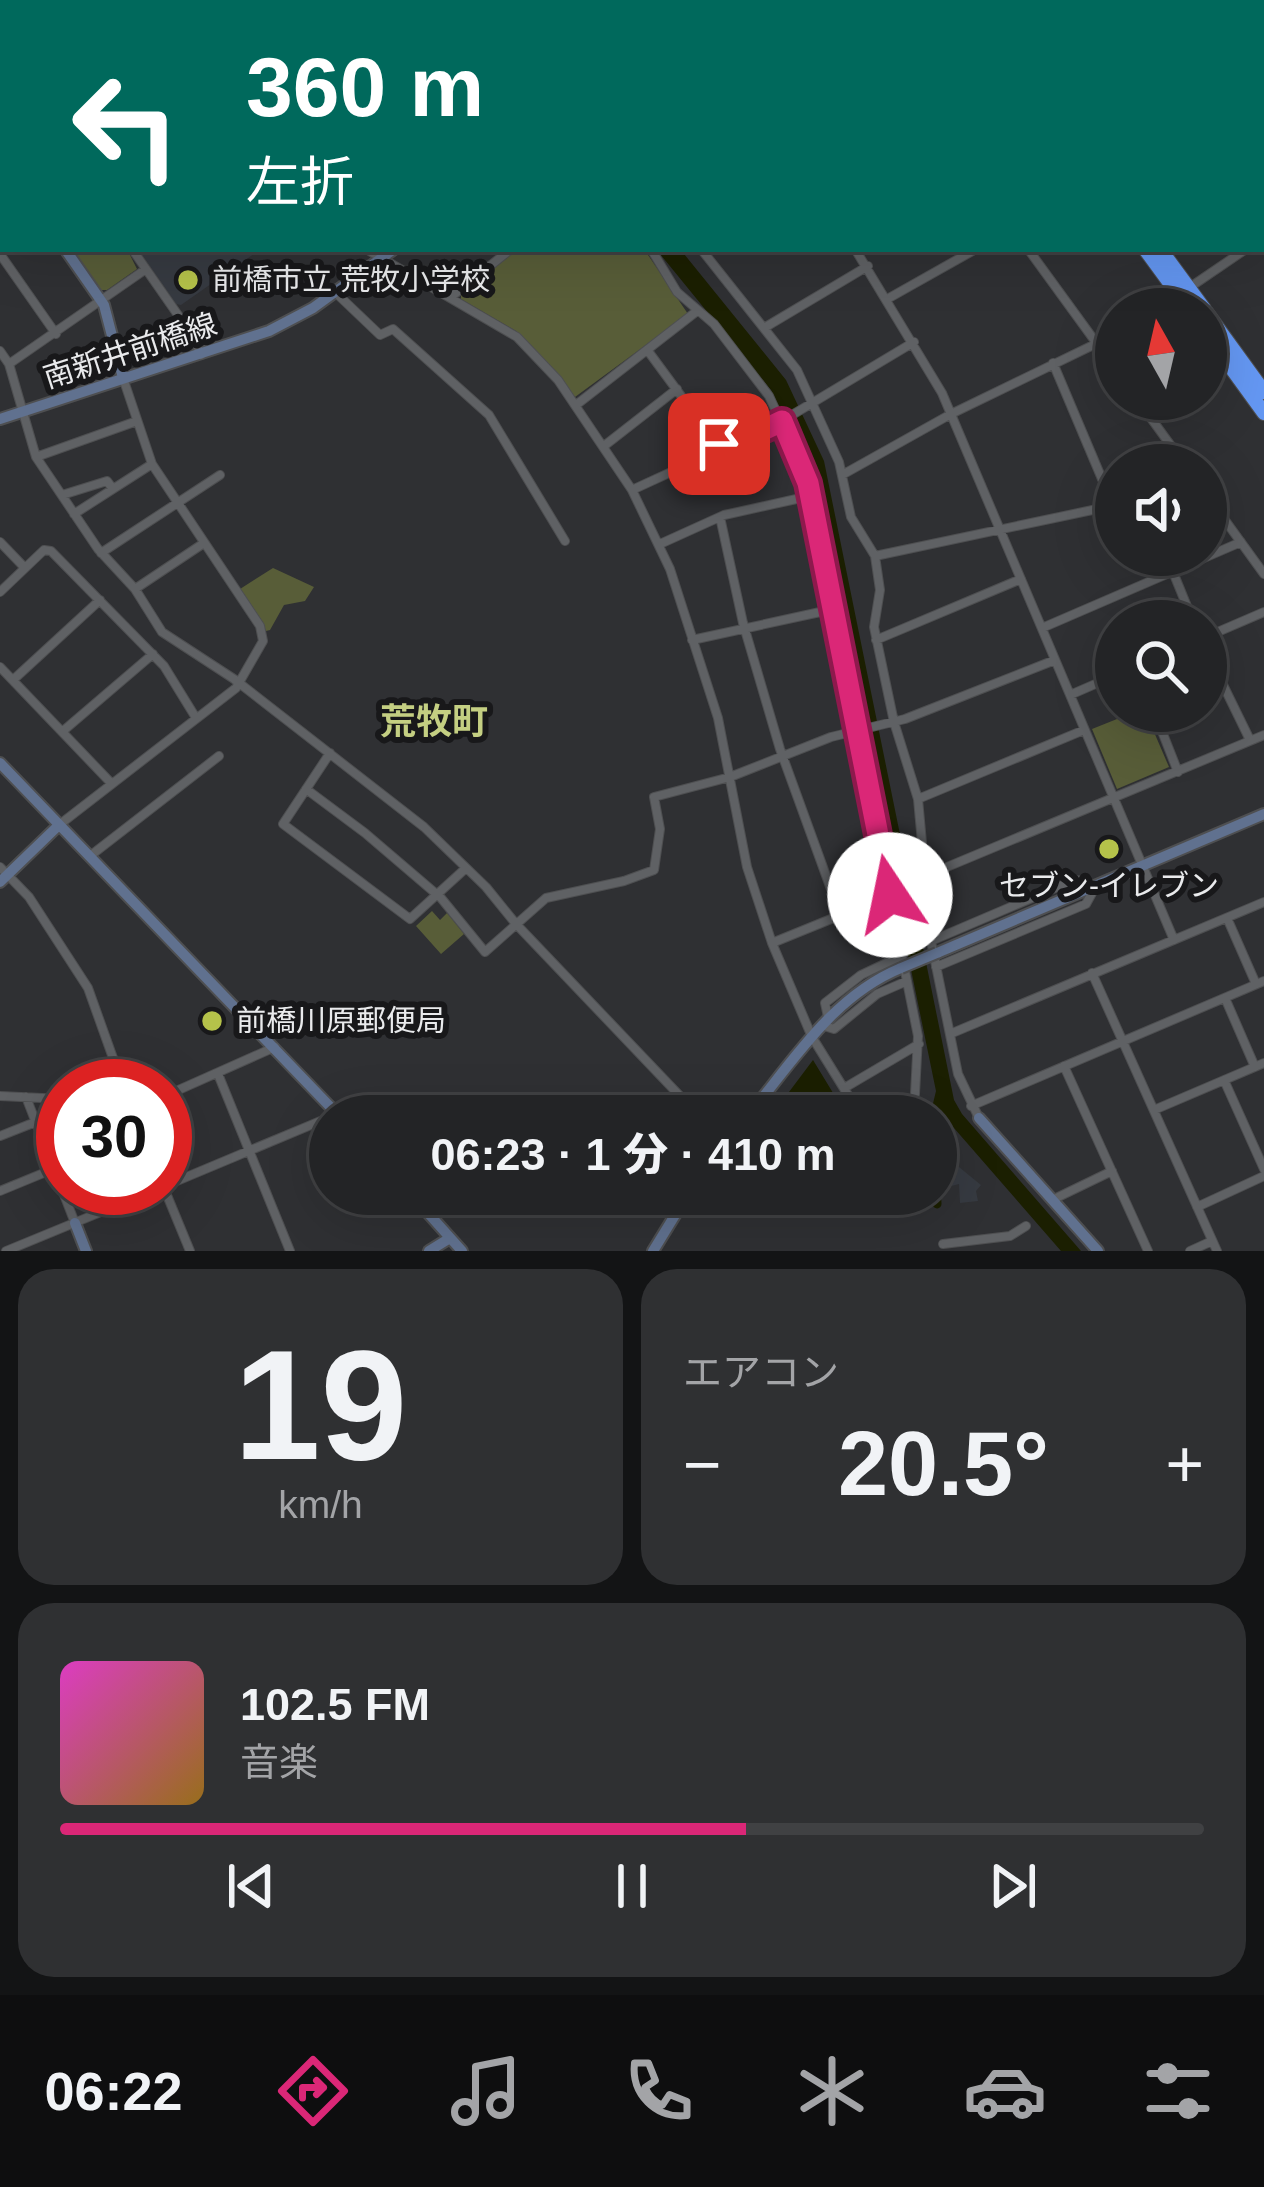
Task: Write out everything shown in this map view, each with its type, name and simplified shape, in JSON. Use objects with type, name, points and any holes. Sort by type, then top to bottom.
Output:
[{"type":"highway","points":[[1148,252],[1178,288]]},
{"type":"highway","points":[[1162,252],[1181,288]]},
{"type":"highway","points":[[1227,341],[1264,392]]},
{"type":"highway","points":[[1227,362],[1264,413]]},
{"type":"street","points":[[67,252],[103,302],[152,464],[262,632],[261,646],[240,684],[2,874],[29,896],[88,988],[113,1059]]},
{"type":"street","points":[[134,252],[201,355]]},
{"type":"street","points":[[371,252],[517,337],[576,404],[632,490],[660,544],[718,718],[747,867],[772,943],[812,1037],[850,1095]]},
{"type":"street","name":"南新井前橋線","points":[[0,419],[269,331],[337,292],[390,252]]},
{"type":"street","points":[[452,297],[507,252]]},
{"type":"street","points":[[653,252],[677,292],[735,350],[769,396],[801,463],[860,730],[919,1044],[913,1095]]},
{"type":"street","points":[[703,252],[796,367],[842,475],[851,517],[875,556],[880,590],[876,640],[918,800],[931,940],[958,1074],[980,1118],[1099,1251]]},
{"type":"street","points":[[857,252],[914,342],[951,414],[1174,940]]},
{"type":"street","points":[[888,298],[971,252]]},
{"type":"street","points":[[1030,252],[1095,340]]},
{"type":"street","points":[[1198,288],[1242,252]]},
{"type":"street","points":[[0,254],[56,334]]},
{"type":"street","points":[[764,328],[868,266]]},
{"type":"street","points":[[9,364],[146,269]]},
{"type":"street","points":[[337,292],[380,335],[393,329],[489,415],[565,541]]},
{"type":"street","points":[[576,404],[697,311]]},
{"type":"street","points":[[632,490],[782,421],[914,342]]},
{"type":"street","points":[[842,475],[951,414],[1095,345]]},
{"type":"street","points":[[0,351],[9,364],[36,457],[101,554],[135,589],[162,632],[240,684],[412,816],[679,1095]]},
{"type":"street","points":[[648,351],[721,450]]},
{"type":"street","points":[[1053,363],[1095,461]]},
{"type":"street","points":[[604,446],[677,389]]},
{"type":"street","points":[[36,457],[137,421]]},
{"type":"street","points":[[74,514],[152,464]]},
{"type":"street","points":[[101,554],[220,475]]},
{"type":"street","points":[[62,495],[107,482],[113,489]]},
{"type":"street","points":[[660,544],[720,517],[810,496]]},
{"type":"street","points":[[875,556],[1095,509]]},
{"type":"street","points":[[720,517],[745,628],[782,756],[840,914]]},
{"type":"street","points":[[1227,523],[1264,574]]},
{"type":"street","points":[[0,542],[25,568]]},
{"type":"street","points":[[1227,548],[1241,542]]},
{"type":"street","points":[[135,589],[204,543]]},
{"type":"street","points":[[0,592],[48,550],[153,655],[196,718]]},
{"type":"street","points":[[1042,628],[1164,576]]},
{"type":"street","points":[[876,640],[1021,579]]},
{"type":"street","points":[[13,680],[101,600]]},
{"type":"street","points":[[692,640],[834,609]]},
{"type":"street","points":[[1227,628],[1264,612]]},
{"type":"street","points":[[62,732],[153,655]]},
{"type":"street","points":[[306,789],[437,896],[484,952],[553,895],[655,870],[660,829],[654,797],[894,722],[1055,660]]},
{"type":"street","points":[[0,667],[112,784]]},
{"type":"street","points":[[1070,694],[1095,684]]},
{"type":"street","points":[[1227,693],[1250,740]]},
{"type":"street","points":[[918,800],[1084,730]]},
{"type":"street","points":[[1162,732],[1178,772]]},
{"type":"street","points":[[923,877],[1264,735]]},
{"type":"street","points":[[330,752],[283,824],[410,919],[466,868]]},
{"type":"street","points":[[90,856],[219,756]]},
{"type":"street","points":[[0,763],[317,1095]]},
{"type":"street","points":[[936,960],[1264,814]]},
{"type":"street","points":[[931,940],[1079,879],[1090,888]]},
{"type":"street","points":[[907,981],[885,990],[831,1030],[825,1021],[827,1000],[861,975],[902,961],[936,960],[1075,909],[1088,902],[1090,888]]},
{"type":"street","points":[[772,943],[890,895]]},
{"type":"street","points":[[950,1034],[1264,902]]},
{"type":"street","points":[[971,1106],[1260,983],[1227,918]]},
{"type":"street","points":[[765,1095],[825,1021],[902,961]]},
{"type":"street","points":[[1092,973],[1214,1246],[1190,1251]]},
{"type":"street","points":[[1154,1110],[1259,1065],[1225,998]]},
{"type":"street","points":[[846,1088],[919,1044]]},
{"type":"street","points":[[192,1085],[275,1047]]},
{"type":"street","points":[[1064,1066],[1148,1251]]},
{"type":"street","points":[[218,1074],[290,1251]]},
{"type":"street","points":[[1197,1207],[1264,1172],[1224,1080]]},
{"type":"street","points":[[0,1096],[36,1098]]},
{"type":"street","points":[[26,1097],[36,1130]]},
{"type":"street","points":[[0,1136],[33,1123]]},
{"type":"street","points":[[192,1175],[309,1125]]},
{"type":"street","points":[[1052,1200],[1112,1171]]},
{"type":"street","points":[[0,1191],[36,1176]]},
{"type":"street","points":[[72,1215],[86,1251]]},
{"type":"street","points":[[6,1251],[95,1215]]},
{"type":"street","points":[[175,1215],[190,1251]]},
{"type":"street","points":[[430,1215],[462,1251]]},
{"type":"street","points":[[653,1251],[675,1215]]},
{"type":"street","points":[[943,1244],[1010,1236],[1027,1226]]},
{"type":"street","points":[[429,1251],[450,1238]]},
{"type":"street","points":[[982,1240],[986,1251]]},
{"type":"shaded area","points":[[74,252],[128,252],[137,269],[101,290]]},
{"type":"shaded area","name":"前橋市立 荒牧小学校","points":[[140,252],[257,252],[181,305]]},
{"type":"shaded area","points":[[514,252],[646,252],[688,314],[575,397],[516,331],[461,299],[461,293]]},
{"type":"shaded area","points":[[658,252],[682,252],[786,380],[824,461],[953,1095],[935,1095],[808,468],[771,390]]},
{"type":"shaded area","points":[[273,568],[314,587],[305,601],[284,605],[266,631],[240,589]]},
{"type":"shaded area","points":[[1092,729],[1154,732],[1169,767],[1117,789]]},
{"type":"shaded area","points":[[432,911],[440,920],[447,913],[464,934],[441,954],[416,926]]},
{"type":"shaded area","points":[[813,1060],[834,1095],[787,1095]]},
{"type":"shaded area","points":[[957,1105],[1081,1251],[1061,1251],[957,1131]]},
{"type":"shaded area","points":[[957,1167],[981,1185],[976,1191],[978,1201],[960,1203]]},
{"type":"place","name":"前橋市立 荒牧小学校","points":[[188,280]]},
{"type":"place","name":"セブン-イレブン","points":[[1109,849]]},
{"type":"place","name":"前橋川原郵便局","points":[[212,1021]]},
{"type":"district","name":"荒牧町","points":[[434,721]]},
{"type":"route","points":[[719,444],[721,450],[782,421],[801,463],[859,725],[890,895]]}]
